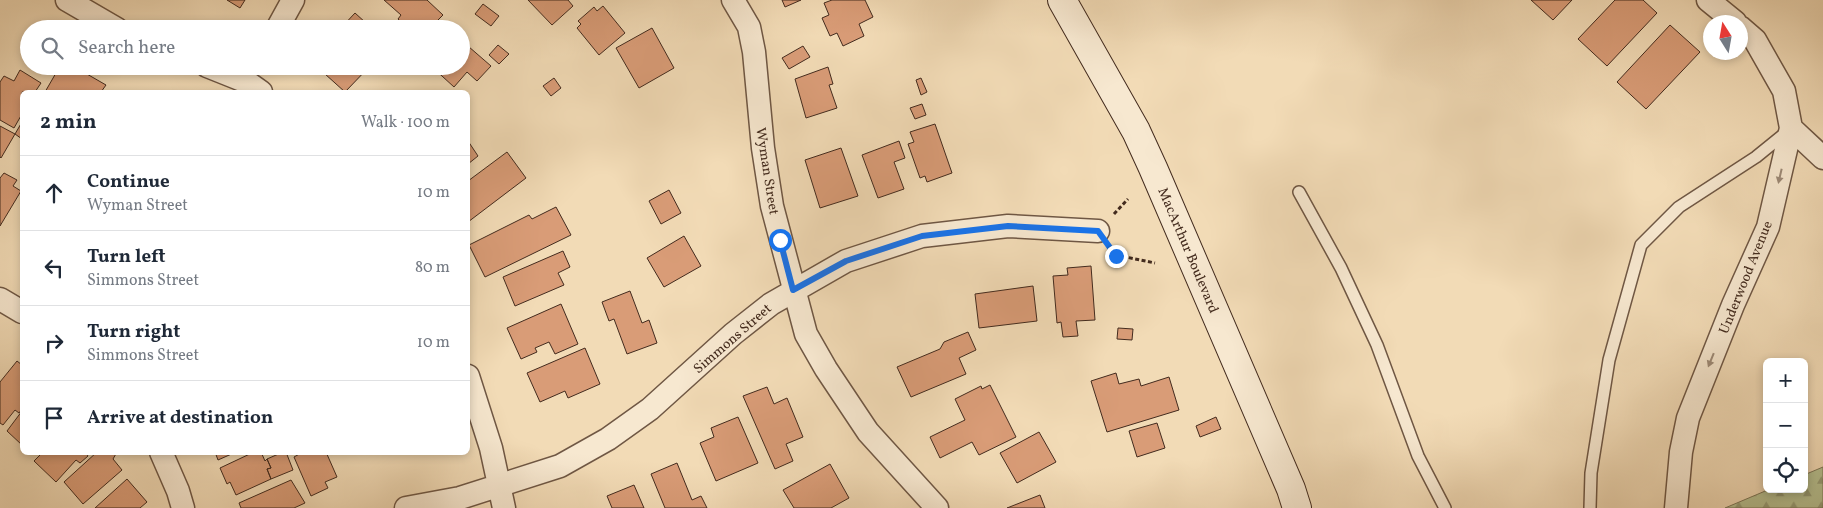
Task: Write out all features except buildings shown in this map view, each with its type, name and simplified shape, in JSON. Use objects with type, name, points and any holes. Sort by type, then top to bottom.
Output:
[{"type":"main road","name":"MacArthur Boulevard","points":[[1062,0],[1136,131],[1149,159],[1291,489],[1297,508]]},
{"type":"street","points":[[67,0],[101,20]]},
{"type":"street","points":[[282,20],[293,0]]},
{"type":"street","name":"Wyman Street","points":[[733,0],[749,27],[754,52],[763,148],[776,223],[806,334],[826,370],[868,432],[936,508]]},
{"type":"street","points":[[1708,0],[1726,15]]},
{"type":"street","name":"Underwood Avenue","points":[[1676,508],[1681,452],[1688,418],[1733,305],[1768,227],[1791,128],[1784,91],[1756,40],[1748,34]]},
{"type":"street","points":[[238,75],[255,80]]},
{"type":"street","points":[[1791,128],[1823,158]]},
{"type":"street","name":"Simmons Street","points":[[406,508],[460,498],[560,466],[608,439],[650,409],[733,334],[793,290],[846,261],[922,236],[1008,226],[1098,231]]},
{"type":"street","points":[[0,299],[20,311]]},
{"type":"street","points":[[470,382],[491,448],[504,508]]},
{"type":"street","points":[[162,455],[178,491],[183,508]]},
{"type":"lane","points":[[1590,508],[1590,473],[1609,360],[1641,245],[1678,207],[1756,157],[1791,128]]},
{"type":"lane","points":[[1298,192],[1341,268],[1377,345],[1418,456],[1445,508]]},
{"type":"path","points":[[1098,231],[1116,256],[1155,264]]},
{"type":"green space","points":[[1823,467],[1823,508],[1725,508],[1763,492],[1808,493],[1808,473]]},
{"type":"route","points":[[780,240],[793,290],[846,261],[922,236],[1008,226],[1098,231],[1116,256]]}]
